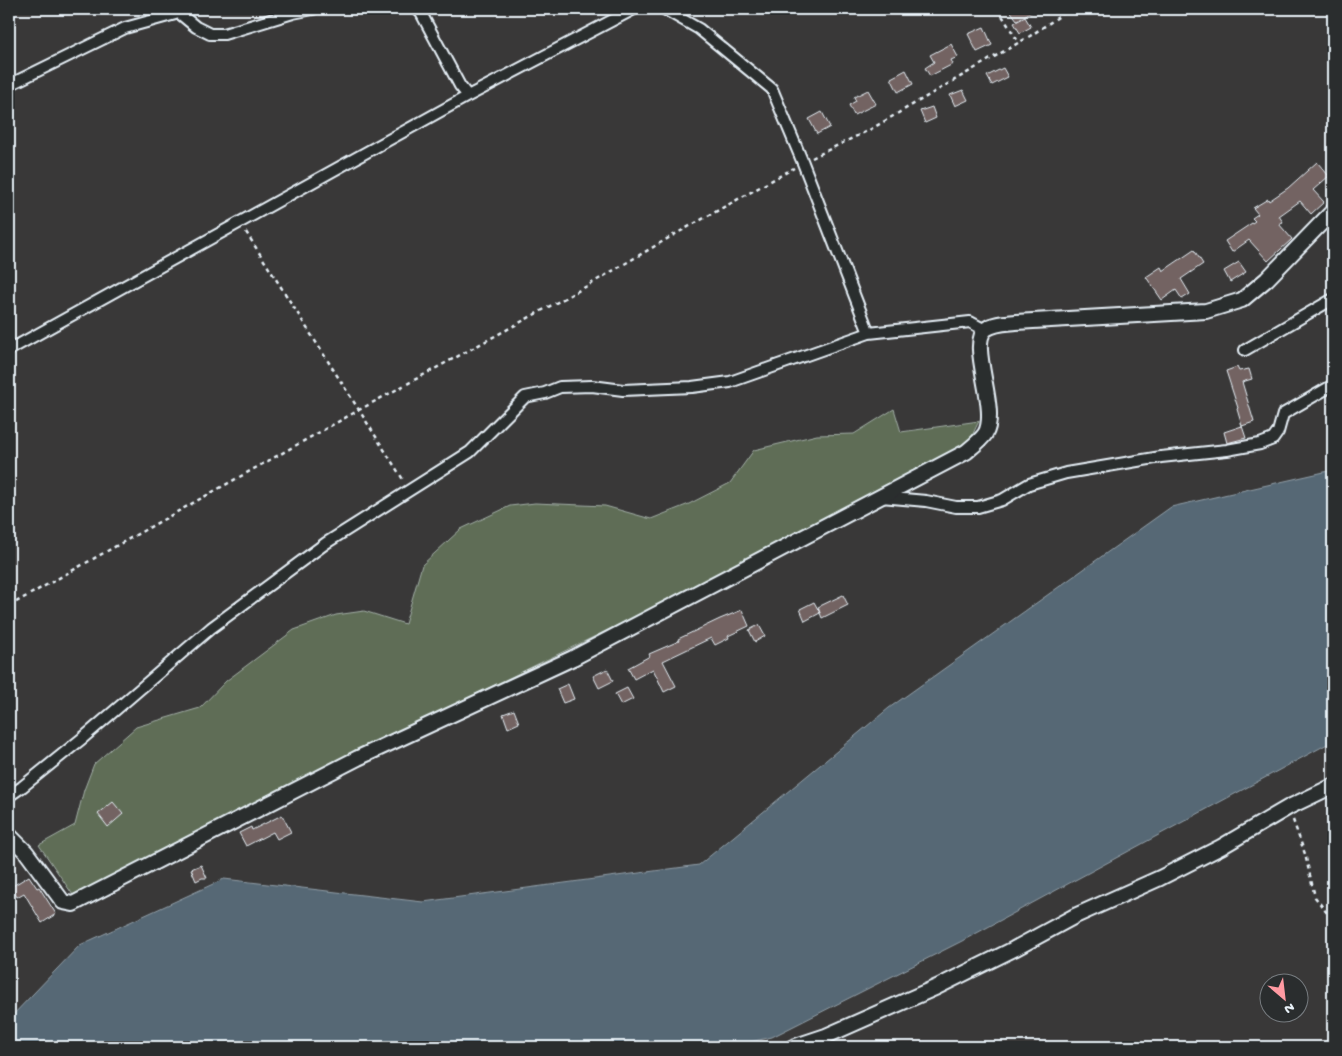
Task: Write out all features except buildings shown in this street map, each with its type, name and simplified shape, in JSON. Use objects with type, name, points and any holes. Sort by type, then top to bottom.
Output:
[{"type":"main road","points":[[9,835],[26,852],[63,902],[73,904],[358,758],[573,658],[966,452],[986,433],[990,416],[980,350],[981,338],[985,330],[992,326],[1016,322],[1206,311],[1242,300],[1267,279],[1333,211]]},
{"type":"main road","points":[[792,1047],[826,1036],[937,987],[1075,916],[1160,878],[1213,851],[1288,807],[1333,786]]},
{"type":"street","points":[[9,85],[125,28],[179,12],[196,27],[210,34],[224,34],[293,13],[313,9]]},
{"type":"street","points":[[417,9],[421,13],[460,86],[468,96]]},
{"type":"street","points":[[9,350],[468,96],[634,9]]},
{"type":"street","points":[[664,9],[698,29],[772,89],[869,333]]},
{"type":"street","points":[[1245,350],[1333,299]]},
{"type":"street","points":[[9,796],[84,737],[212,628],[326,543],[470,452],[525,397],[545,393],[560,387],[592,386],[623,390],[692,387],[730,382],[869,333],[970,322],[985,330]]},
{"type":"street","points":[[880,497],[926,501],[956,508],[978,506],[1002,500],[1029,484],[1066,473],[1161,457],[1227,450],[1260,444],[1273,439],[1278,432],[1283,414],[1333,385]]},
{"type":"path","points":[[998,9],[1019,43]]},
{"type":"path","points":[[9,606],[358,410],[587,286],[803,163],[871,129],[1019,43],[1070,9]]},
{"type":"path","points":[[240,222],[410,490]]},
{"type":"path","points":[[1288,807],[1304,854],[1315,897],[1333,921]]},
{"type":"green space","points":[[894,409],[901,432],[979,421],[970,440],[935,462],[723,574],[359,751],[73,895],[39,845],[75,825],[84,790],[94,764],[136,727],[200,708],[226,681],[294,630],[336,615],[364,611],[405,624],[422,565],[461,529],[510,506],[535,503],[605,506],[651,519],[689,504],[730,483],[754,450],[817,435],[854,434]]},
{"type":"water","points":[[1333,470],[1333,741],[962,941],[772,1037],[729,1047],[9,1047],[9,1019],[80,945],[224,879],[423,902],[699,865],[889,708],[1171,507]]}]
